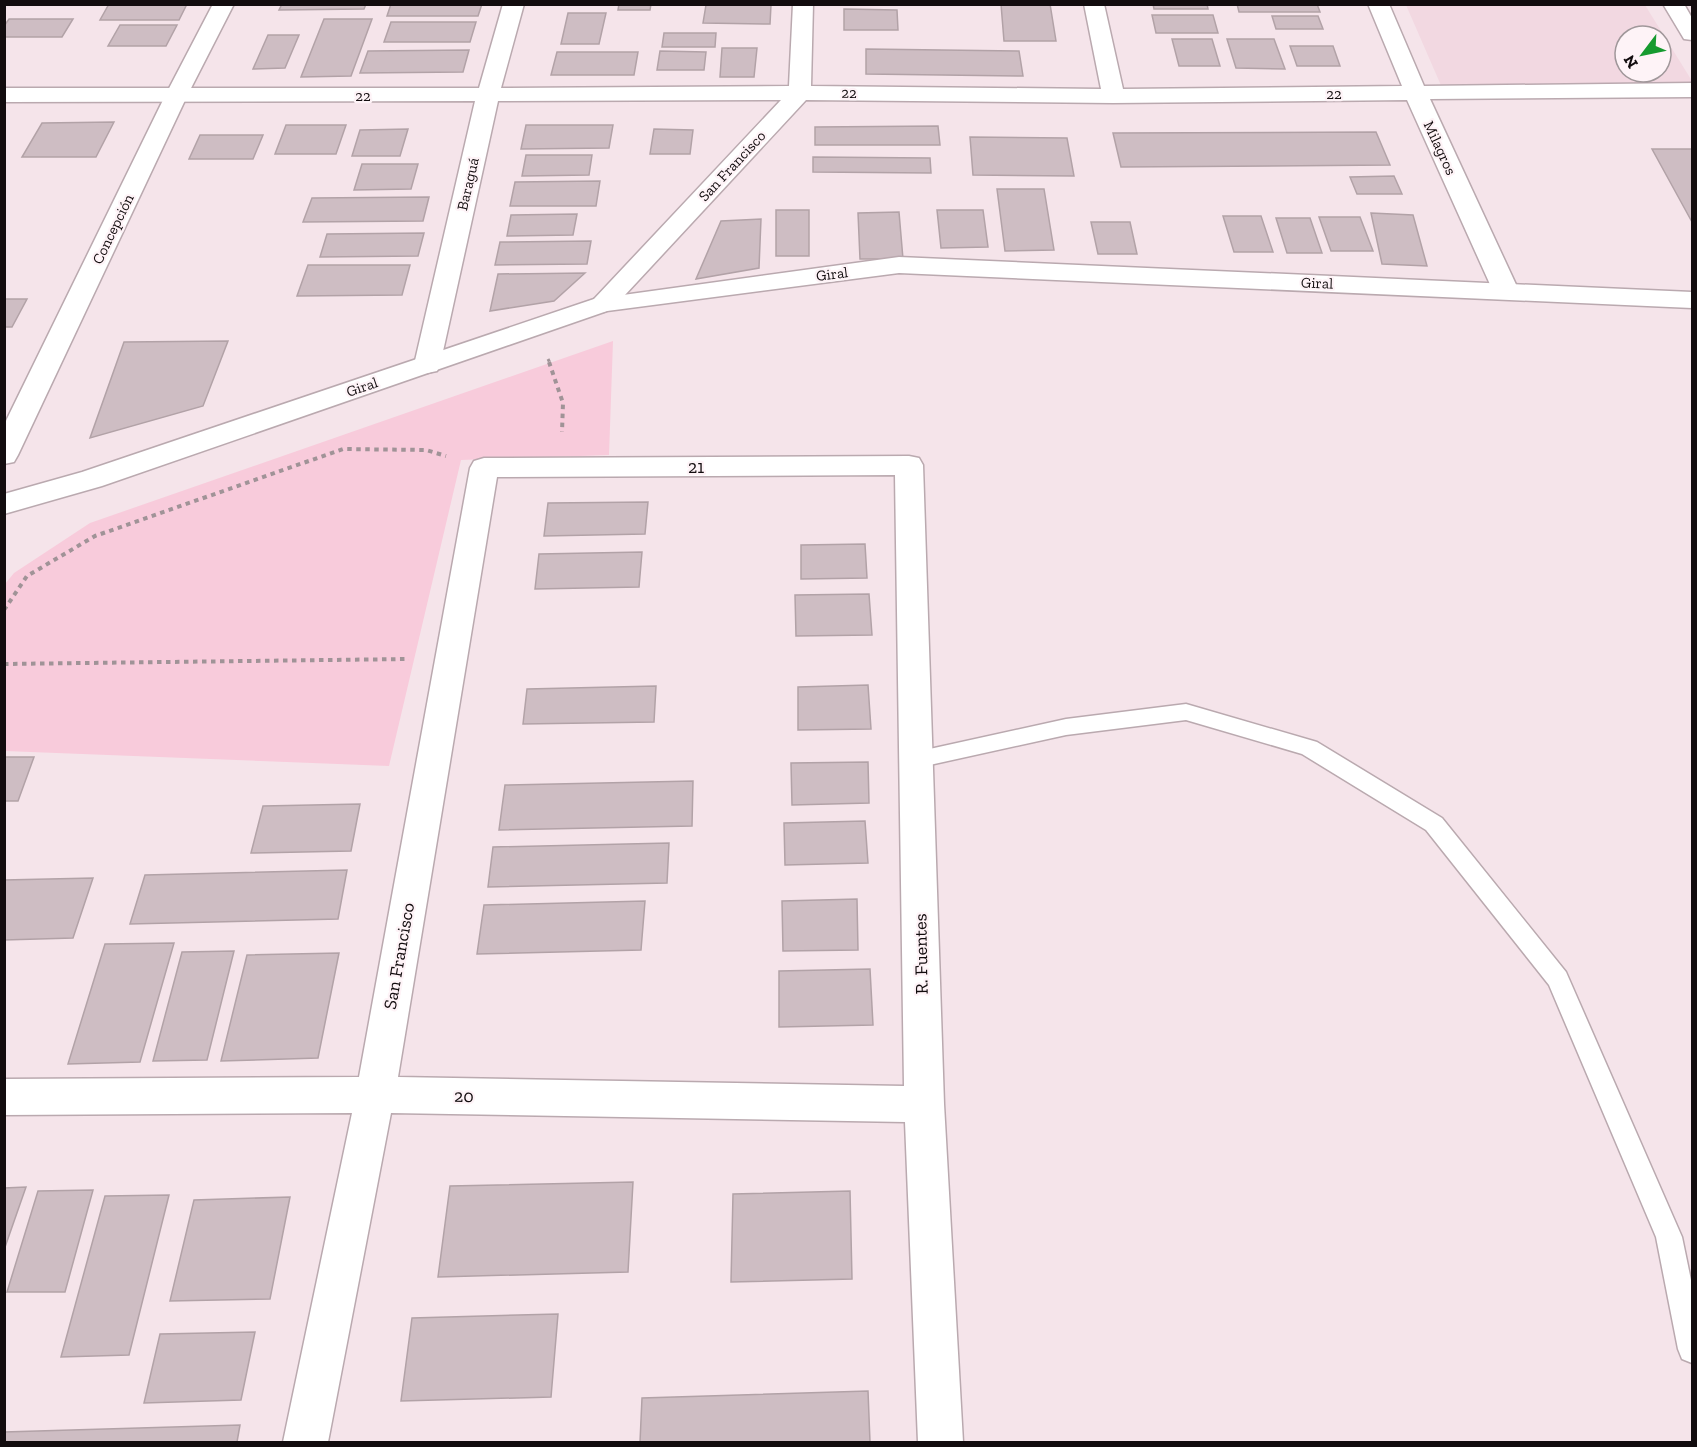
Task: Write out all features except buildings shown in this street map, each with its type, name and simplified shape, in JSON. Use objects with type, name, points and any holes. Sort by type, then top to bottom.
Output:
[{"type":"street","name":"Concepción","points":[[5,452],[176,96],[224,4]]},
{"type":"street","name":"Baraguá","points":[[427,365],[488,95],[514,4]]},
{"type":"street","points":[[800,93],[803,4]]},
{"type":"street","points":[[1094,4],[1113,96]]},
{"type":"street","name":"Milagros","points":[[1378,4],[1416,94],[1506,291]]},
{"type":"street","points":[[1673,4],[1692,34]]},
{"type":"street","name":"22","points":[[4,95],[800,93],[1113,96],[1692,90]]},
{"type":"street","name":"San Francisco","points":[[603,304],[800,93]]},
{"type":"street","name":"Giral","points":[[4,504],[92,479],[603,304],[898,265],[1692,300]]},
{"type":"street","name":"21","points":[[484,468],[909,465]]},
{"type":"street","name":"R. Fuentes","points":[[909,465],[924,1104],[941,1443]]},
{"type":"street","name":"San Francisco","points":[[305,1443],[375,1095],[484,468]]},
{"type":"street","name":"20","points":[[4,1097],[375,1095],[924,1104]]},
{"type":"lane","points":[[916,760],[1066,727],[1186,712],[1309,748],[1434,824],[1558,979],[1669,1237],[1692,1349]]},
{"type":"path","points":[[532,328],[563,391],[565,418],[554,468]]},
{"type":"path","points":[[4,610],[27,576],[95,536],[343,449],[426,450],[484,468]]},
{"type":"path","points":[[4,664],[451,658]]},
{"type":"shaded area","points":[[1406,5],[1645,5],[1657,24],[1613,24],[1613,84],[1673,84],[1673,50],[1692,81],[1692,89],[1443,90]]},
{"type":"shaded area","points":[[613,341],[609,455],[461,460],[389,766],[5,751],[5,584],[14,573],[90,523]]}]
